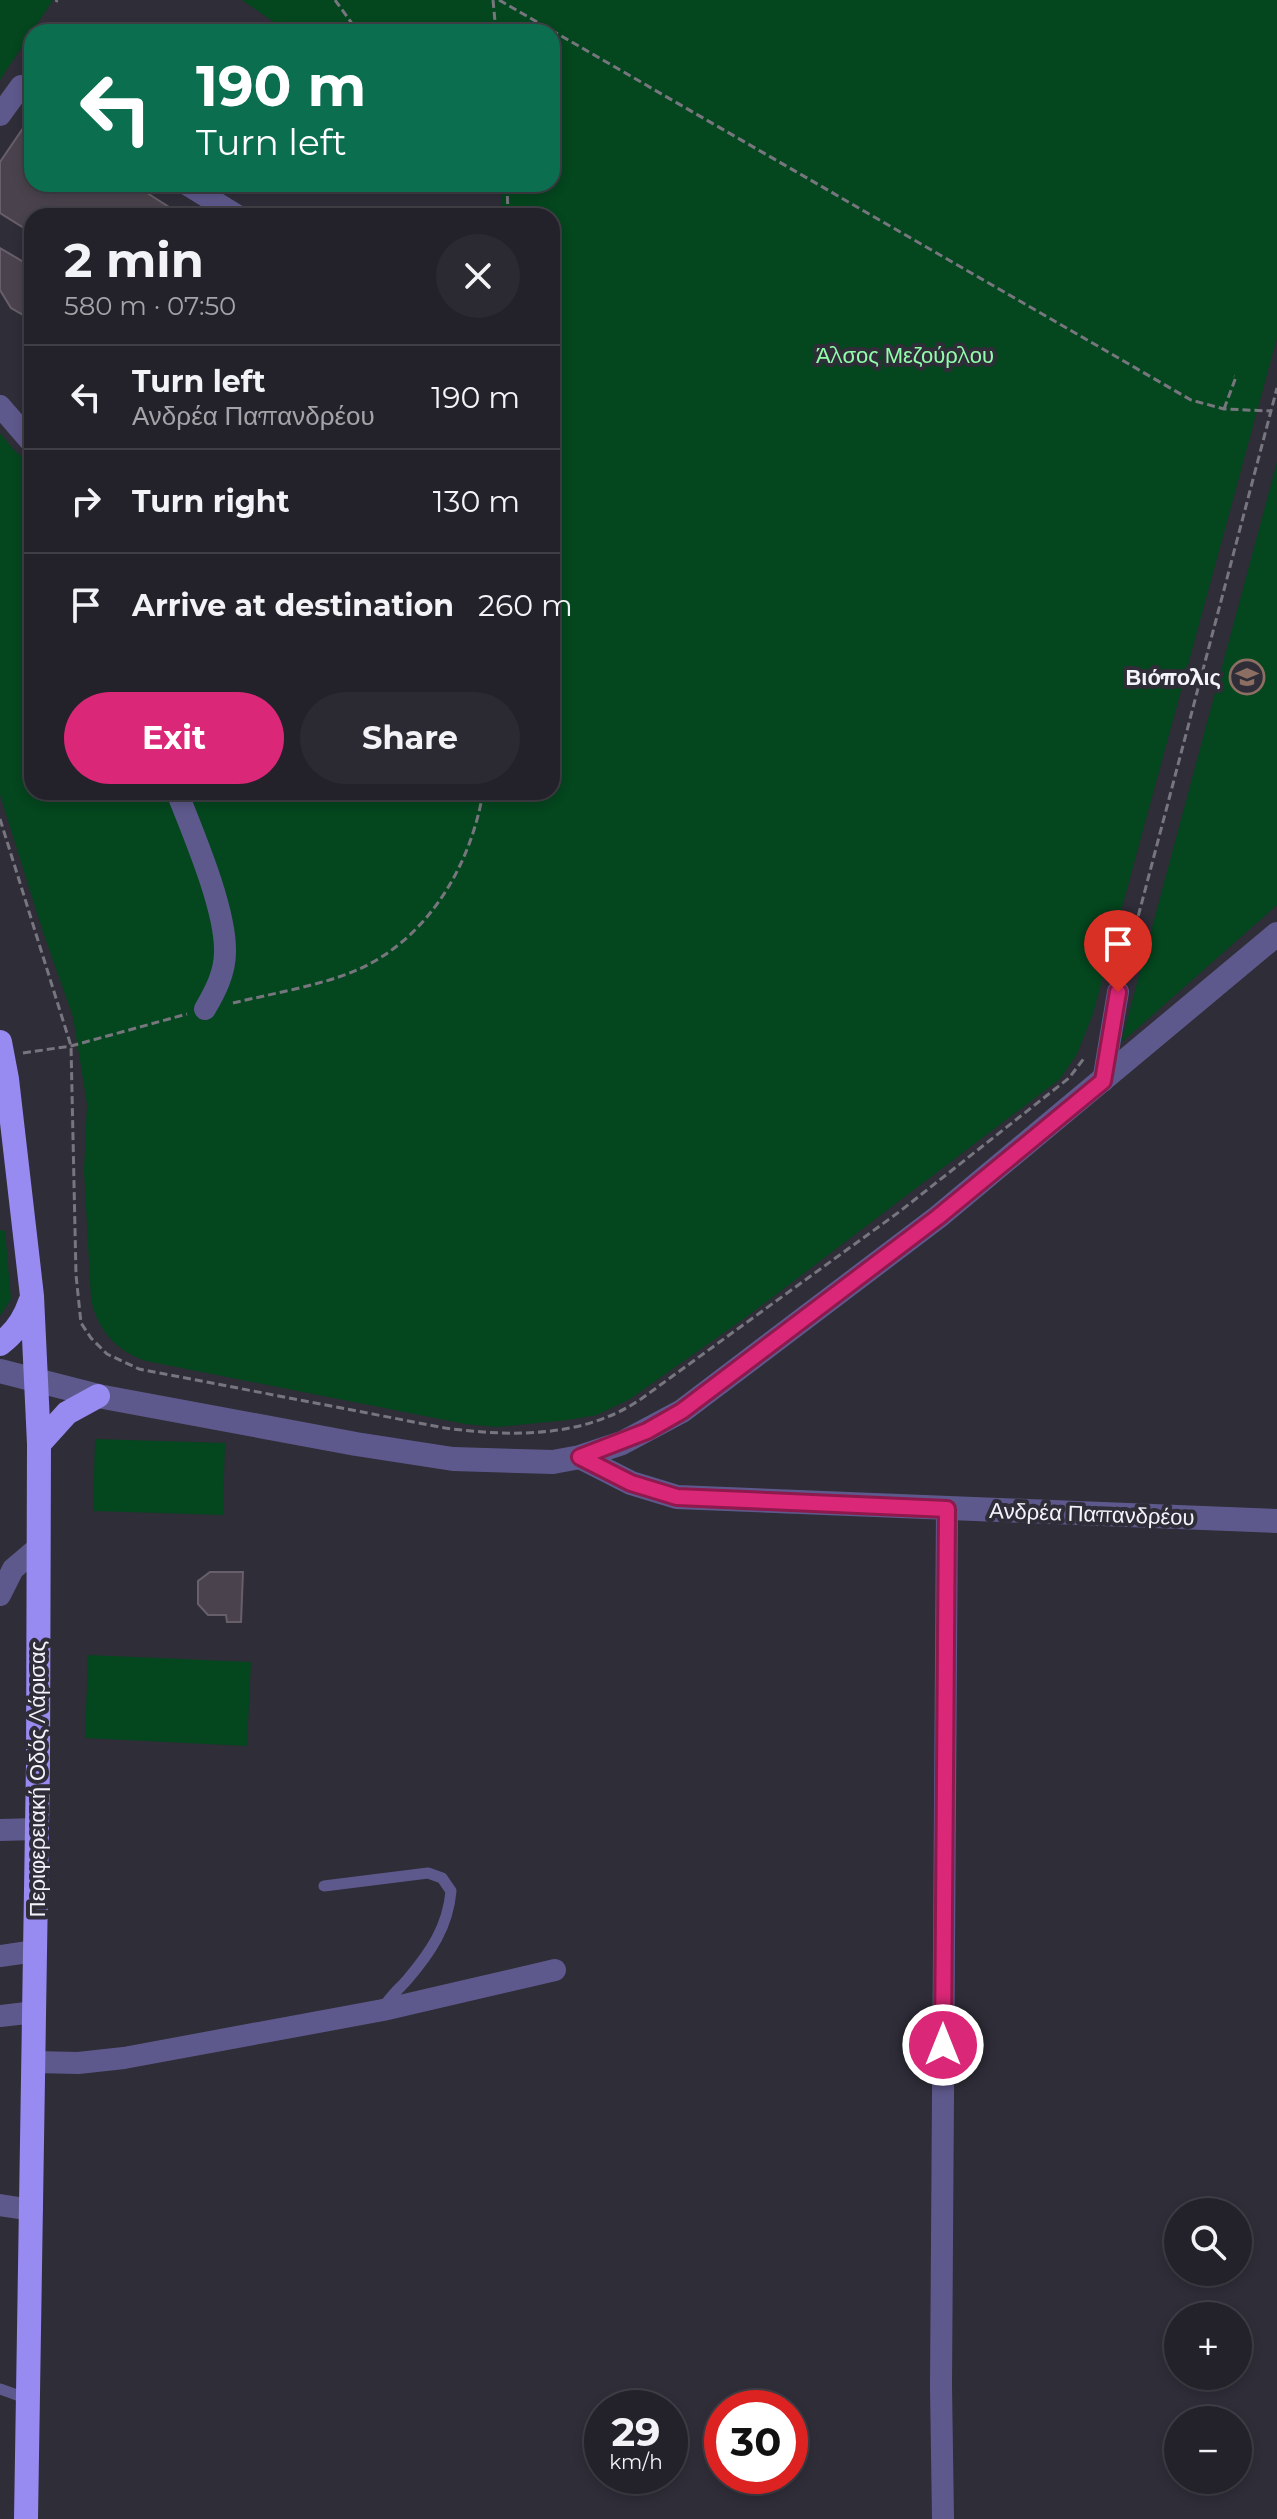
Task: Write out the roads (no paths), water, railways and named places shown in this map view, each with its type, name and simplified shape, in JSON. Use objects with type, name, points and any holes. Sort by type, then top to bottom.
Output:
[{"type":"highway","name":"Περιφερειακή Οδός Λάρισας","points":[[2,1048],[32,1296],[39,1444],[35,2012],[26,2519]]},
{"type":"highway","points":[[0,1344],[25,1318],[32,1296]]},
{"type":"highway","points":[[39,1444],[67,1413],[98,1396]]},
{"type":"street","points":[[0,115],[21,86]]},
{"type":"street","points":[[199,192],[225,208]]},
{"type":"street","points":[[0,406],[24,434]]},
{"type":"street","points":[[180,800],[223,930],[223,965],[214,994],[205,1009]]},
{"type":"street","points":[[0,1371],[98,1396],[453,1459],[553,1462],[580,1457],[635,1437],[682,1411],[938,1217],[1277,934]]},
{"type":"street","points":[[1103,1081],[1118,992]]},
{"type":"street","name":"Ανδρέα Παπανδρέου","points":[[580,1457],[631,1483],[677,1497],[1277,1521]]},
{"type":"street","points":[[943,2519],[941,2386],[947,1509]]},
{"type":"street","points":[[0,1595],[13,1569],[39,1547]]},
{"type":"street","points":[[0,1830],[37,1829]]},
{"type":"street","points":[[0,1956],[35,1951]]},
{"type":"street","points":[[34,2062],[78,2063],[124,2058],[383,2010],[555,1970]]},
{"type":"street","points":[[0,2016],[35,2012]]},
{"type":"street","points":[[0,2205],[32,2210]]},
{"type":"lane","points":[[324,1886],[428,1873],[442,1878],[451,1891],[449,1908],[439,1935],[383,2010]]},
{"type":"lane","points":[[0,2389],[28,2399]]},
{"type":"place","name":"Βιόπολις","points":[[1247,677]]},
{"type":"park label","name":"Άλσος Μεζούρλου","points":[[905,355]]}]
